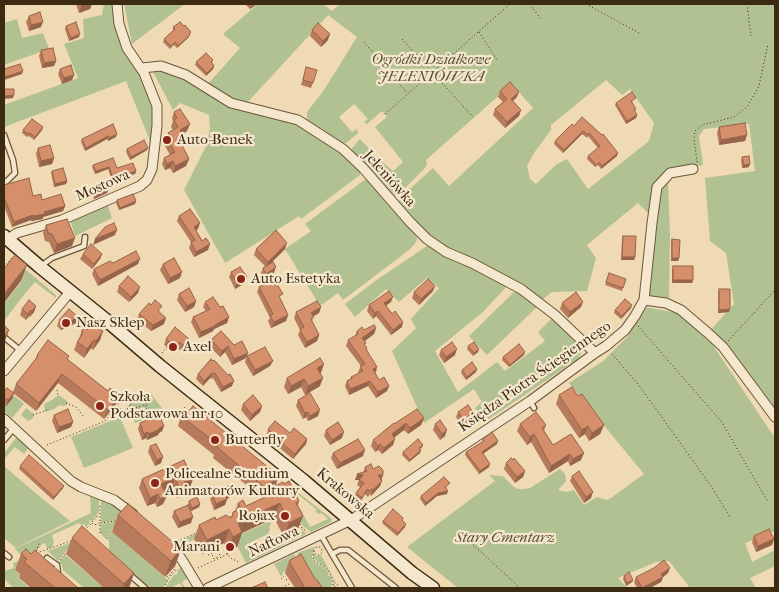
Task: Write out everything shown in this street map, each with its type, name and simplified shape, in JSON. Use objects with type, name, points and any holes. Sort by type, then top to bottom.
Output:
[{"type":"main road","name":"Krakowska","points":[[6,237],[296,479],[351,520],[421,583],[433,588]]},
{"type":"street","name":"Mostowa","points":[[6,237],[62,220],[140,186],[152,169],[158,126],[157,106],[142,68],[127,48],[119,24],[117,4]]},
{"type":"street","name":"Jeleniówka","points":[[142,68],[161,66],[186,75],[231,103],[298,120],[343,149],[363,168],[427,239],[446,252],[472,263],[521,289],[555,315],[595,353]]},
{"type":"street","name":"Księdza Piotra Ściegiennego","points":[[351,520],[532,404],[625,330],[644,300],[657,187],[670,173],[693,169]]},
{"type":"street","points":[[4,371],[70,292]]},
{"type":"street","points":[[644,300],[666,303],[681,310],[708,333],[722,347],[775,417]]},
{"type":"street","points":[[4,418],[71,481],[114,500],[140,521]]},
{"type":"street","name":"Naftowa","points":[[208,588],[351,520]]},
{"type":"street","points":[[168,544],[180,561],[184,563],[200,588]]},
{"type":"lane","points":[[4,135],[13,160],[15,173],[4,182]]},
{"type":"lane","points":[[40,267],[52,258],[84,246],[85,237]]},
{"type":"lane","points":[[4,337],[21,351]]},
{"type":"lane","points":[[4,440],[14,428]]},
{"type":"lane","points":[[321,535],[352,588]]},
{"type":"lane","points":[[332,554],[340,550],[348,550],[396,588]]},
{"type":"lane","points":[[4,553],[9,558]]},
{"type":"lane","points":[[47,558],[57,566],[58,576]]},
{"type":"lane","points":[[124,570],[145,588]]},
{"type":"path","points":[[385,114],[510,4]]},
{"type":"path","points":[[529,4],[542,20]]},
{"type":"path","points":[[586,4],[639,33]]},
{"type":"path","points":[[747,4],[751,36]]},
{"type":"path","points":[[478,31],[497,60]]},
{"type":"path","points":[[402,39],[473,118]]},
{"type":"path","points":[[364,42],[408,93]]},
{"type":"path","points":[[693,169],[697,162],[694,139],[695,131],[702,125],[734,117],[747,107],[759,86],[768,44]]},
{"type":"path","points":[[4,267],[12,256]]},
{"type":"path","points":[[722,347],[775,290]]},
{"type":"path","points":[[632,320],[721,421],[768,502]]},
{"type":"path","points":[[606,346],[638,384],[711,486],[730,517]]},
{"type":"path","points":[[162,353],[167,347]]},
{"type":"path","points":[[57,390],[58,397]]},
{"type":"path","points":[[37,449],[105,421],[124,398],[136,408],[146,404],[150,398]]},
{"type":"path","points":[[66,403],[76,407],[84,416]]},
{"type":"path","points":[[117,406],[125,412],[130,404]]},
{"type":"path","points":[[146,404],[147,410]]},
{"type":"path","points":[[184,408],[190,413]]},
{"type":"path","points":[[33,415],[47,410]]},
{"type":"path","points":[[89,422],[92,427]]},
{"type":"path","points":[[100,498],[100,533]]},
{"type":"path","points":[[82,533],[100,513]]},
{"type":"path","points":[[299,520],[304,529]]},
{"type":"path","points":[[87,528],[100,523],[121,521]]},
{"type":"path","points":[[106,538],[116,527]]},
{"type":"path","points":[[297,528],[298,530],[304,529]]},
{"type":"path","points":[[283,539],[304,529]]},
{"type":"path","points":[[168,544],[199,531]]},
{"type":"path","points":[[520,588],[468,540],[468,537],[483,534],[505,534],[546,539]]},
{"type":"path","points":[[40,542],[35,554],[76,540]]},
{"type":"path","points":[[218,545],[221,556]]},
{"type":"path","points":[[58,561],[70,549]]},
{"type":"path","points":[[211,553],[214,558],[228,554],[232,550]]},
{"type":"path","points":[[314,551],[314,561],[329,571],[334,587]]},
{"type":"path","points":[[208,555],[214,552]]},
{"type":"path","points":[[228,554],[230,558],[244,565]]},
{"type":"path","points":[[198,568],[221,556]]},
{"type":"path","points":[[166,576],[168,577],[180,561]]},
{"type":"path","points":[[164,588],[180,561]]},
{"type":"path","points":[[281,579],[284,576]]},
{"type":"path","points":[[285,586],[292,583]]},
{"type":"path","points":[[331,588],[339,584]]},
{"type":"green space","points":[[104,4],[114,4],[137,68],[154,107],[152,146],[126,81],[4,127],[4,105],[78,78],[64,44],[84,38],[83,19],[102,15]]},
{"type":"green space","points":[[124,4],[185,4],[132,44]]},
{"type":"green space","name":"Ogródki Działkowe JELENIÓWKA","points":[[258,4],[323,4],[332,11],[340,4],[775,4],[775,424],[723,347],[708,333],[734,304],[726,253],[710,241],[705,178],[755,171],[749,124],[704,129],[699,136],[703,165],[670,173],[651,196],[650,215],[638,203],[587,245],[596,258],[587,291],[552,292],[542,300],[449,250],[421,230],[400,207],[399,201],[433,168],[449,186],[533,108],[512,84],[426,160],[427,165],[423,170],[398,195],[391,197],[353,153],[352,148],[360,139],[393,171],[403,162],[375,127],[387,117],[382,111],[367,124],[364,122],[368,119],[354,104],[339,117],[352,132],[357,129],[358,133],[342,144],[307,121],[307,112],[324,90],[357,37],[328,15],[246,104],[233,100],[208,84],[240,48],[223,34]],"holes":[[[606,80],[622,95],[630,89],[654,123],[649,141],[588,189],[567,159],[557,164],[536,184],[530,179],[527,166],[551,130],[551,125]]]},
{"type":"green space","points":[[17,19],[22,38],[43,33],[49,49],[4,65],[4,23]]},
{"type":"green space","points":[[152,70],[161,70],[188,80],[229,106],[295,123],[323,139],[342,154],[361,172],[360,175],[301,219],[299,216],[225,263],[184,190],[206,146],[210,129],[209,115],[180,103],[173,110]]},
{"type":"green space","points":[[367,178],[375,184],[417,238],[416,242],[409,250],[343,300],[338,293],[320,306],[285,249],[311,231],[305,224]]},
{"type":"green space","points":[[668,182],[670,234],[669,302],[649,297],[647,294],[657,197]]},
{"type":"green space","points":[[107,203],[112,218],[75,236],[70,219]]},
{"type":"green space","points":[[427,246],[507,286],[483,312],[435,351],[458,392],[497,362],[505,371],[545,341],[538,332],[552,318],[580,344],[582,350],[578,359],[486,421],[475,408],[482,402],[474,389],[424,423],[392,351],[416,328],[411,319],[439,288],[427,278],[399,302],[386,289],[355,317],[345,304]]},
{"type":"green space","points":[[13,259],[56,295],[56,298],[35,282],[4,321],[4,304],[22,281],[9,271]]},
{"type":"green space","points":[[515,291],[538,306],[487,355],[469,336]]},
{"type":"green space","name":"Stary Cmentarz","points":[[645,307],[678,313],[712,344],[775,438],[775,531],[745,543],[752,562],[775,550],[775,566],[750,578],[756,588],[690,588],[669,561],[656,562],[618,578],[627,588],[458,588],[407,547],[495,481],[489,475],[503,476],[514,487],[524,489],[530,488],[560,469],[565,474],[566,481],[558,490],[566,492],[574,490],[584,505],[597,497],[607,500],[611,498],[644,474],[569,383],[603,361],[627,337]]},
{"type":"green space","points":[[4,387],[24,404],[12,418],[4,411]]},
{"type":"green space","points":[[139,390],[149,396],[151,394],[165,412],[135,423],[133,418],[128,420],[125,412]]},
{"type":"green space","points":[[59,395],[68,402],[67,405],[60,405],[45,412],[44,404]]},
{"type":"green space","points":[[26,408],[34,414],[32,419],[28,421],[21,415]]},
{"type":"green space","points":[[120,417],[133,448],[84,468],[71,437]]},
{"type":"green space","points":[[17,437],[29,447],[24,454],[15,447],[4,459],[4,453]]},
{"type":"green space","points":[[4,466],[70,521],[16,548],[4,538]]},
{"type":"green space","points":[[295,490],[332,519],[331,522],[311,532],[303,526],[293,505],[296,504],[300,508],[310,527],[328,519],[321,513],[318,514],[315,511],[317,510]]},
{"type":"green space","points":[[90,496],[99,499],[99,512],[92,521],[89,521],[90,523],[86,527],[84,524],[81,525],[79,523],[52,535],[53,547],[47,549],[45,543],[42,544],[35,553],[23,557],[15,549],[91,513]]},
{"type":"green space","points":[[101,500],[126,514],[121,520],[101,523]]},
{"type":"green space","points":[[272,520],[268,534],[247,544],[252,555],[276,544],[279,538],[276,537],[279,535],[284,545],[246,563],[233,538]]},
{"type":"green space","points":[[120,521],[105,538],[100,533],[101,524]]},
{"type":"green space","points":[[215,525],[210,531],[178,548],[172,542],[184,539]]},
{"type":"green space","points":[[302,531],[306,534],[287,543],[285,539]]},
{"type":"green space","points":[[112,532],[168,580],[163,588],[148,588],[109,554],[109,541],[106,539]]},
{"type":"green space","points":[[75,541],[58,561],[48,551]]},
{"type":"green space","points":[[318,546],[314,548],[312,557],[314,562],[329,572],[329,576],[331,575],[332,586],[327,588],[317,588],[297,553]]},
{"type":"green space","points":[[313,553],[317,556],[321,555],[336,583],[334,585],[332,576],[326,568],[315,560]]},
{"type":"green space","points":[[294,554],[299,562],[282,573],[283,575],[281,576],[274,564]]},
{"type":"green space","points":[[65,555],[104,588],[84,588],[63,570],[59,562]]},
{"type":"green space","points":[[29,557],[20,563],[15,570],[20,575],[18,578],[30,588],[13,588],[4,578],[4,571],[14,568],[13,563]]},
{"type":"green space","points":[[181,567],[188,578],[182,582],[185,588],[180,583],[171,588],[165,588],[176,575]]},
{"type":"building","points":[[40,12],[43,22],[31,25],[29,16]]},
{"type":"building","points":[[76,22],[80,34],[71,38],[66,26]]},
{"type":"building","points":[[180,22],[191,32],[190,35],[178,46],[175,42],[171,46],[164,39],[175,29],[173,27]]},
{"type":"building","points":[[318,23],[330,34],[323,41],[312,30]]},
{"type":"building","points":[[53,48],[56,61],[44,63],[41,50]]},
{"type":"building","points":[[206,53],[213,60],[211,62],[214,66],[207,73],[196,62]]},
{"type":"building","points":[[20,64],[23,71],[4,77],[4,69]]},
{"type":"building","points":[[71,65],[74,75],[64,78],[60,69]]},
{"type":"building","points":[[306,67],[317,70],[313,83],[303,80]]},
{"type":"building","points":[[510,82],[519,92],[511,99],[521,110],[507,122],[495,109],[507,99],[500,91]]},
{"type":"building","points":[[4,89],[14,89],[14,95],[4,96]]},
{"type":"building","points":[[632,92],[636,98],[631,101],[637,115],[627,121],[616,103]]},
{"type":"building","points":[[180,109],[190,124],[180,130],[184,136],[179,139],[189,159],[175,166],[173,161],[167,164],[164,158],[175,152],[167,139],[171,137],[168,133],[178,127],[174,120],[177,118],[174,112]]},
{"type":"building","points":[[582,117],[603,134],[618,153],[602,166],[599,162],[596,165],[588,156],[600,146],[589,133],[588,135],[583,131],[564,150],[555,141]]},
{"type":"building","points":[[32,119],[43,127],[35,137],[23,130]]},
{"type":"building","points":[[745,123],[747,135],[721,140],[719,127]]},
{"type":"building","points":[[113,124],[117,134],[109,138],[108,136],[86,148],[82,139]]},
{"type":"building","points":[[144,140],[148,148],[131,157],[127,149]]},
{"type":"building","points":[[50,145],[54,158],[41,161],[38,148]]},
{"type":"building","points":[[749,156],[750,164],[744,165],[742,157]]},
{"type":"building","points":[[113,158],[117,168],[133,163],[136,171],[130,173],[131,175],[114,181],[109,167],[96,171],[93,165]]},
{"type":"building","points":[[63,168],[67,181],[55,184],[52,171]]},
{"type":"building","points":[[29,178],[33,196],[41,194],[42,200],[61,194],[65,206],[44,212],[45,214],[33,215],[14,222],[4,197],[4,185]]},
{"type":"building","points":[[104,183],[108,190],[95,196],[92,188]]},
{"type":"building","points":[[133,194],[136,201],[120,208],[117,200]]},
{"type":"building","points":[[190,209],[200,223],[194,227],[202,241],[206,238],[210,244],[196,252],[191,242],[195,240],[179,216]]},
{"type":"building","points":[[67,219],[75,238],[57,244],[52,234],[48,233],[46,225]]},
{"type":"building","points":[[114,223],[117,230],[95,239],[105,227]]},
{"type":"building","points":[[276,230],[287,243],[268,262],[256,249]]},
{"type":"building","points":[[623,236],[636,236],[635,257],[622,257]]},
{"type":"building","points":[[672,239],[680,240],[679,258],[672,258]]},
{"type":"building","points":[[91,244],[102,254],[94,264],[83,254]]},
{"type":"building","points":[[136,251],[140,259],[100,280],[94,269],[110,261],[113,263]]},
{"type":"building","points":[[15,255],[27,265],[4,294],[4,269]]},
{"type":"building","points":[[174,258],[182,272],[170,278],[163,264]]},
{"type":"building","points":[[273,262],[276,267],[266,274],[263,268]]},
{"type":"building","points":[[673,266],[693,266],[693,280],[673,280]]},
{"type":"building","points":[[240,267],[247,277],[237,283],[231,272]]},
{"type":"building","points":[[609,273],[626,279],[623,288],[606,282]]},
{"type":"building","points":[[128,276],[140,287],[131,297],[119,286]]},
{"type":"building","points":[[274,279],[283,294],[279,296],[288,315],[274,322],[270,316],[273,314],[259,287]]},
{"type":"building","points":[[428,279],[435,286],[421,299],[414,292]]},
{"type":"building","points":[[189,288],[196,301],[187,306],[179,294]]},
{"type":"building","points":[[719,289],[730,289],[730,309],[719,310]]},
{"type":"building","points":[[389,291],[393,297],[384,303],[392,314],[395,311],[403,322],[393,330],[378,311],[375,313],[369,305]]},
{"type":"building","points":[[576,292],[583,302],[570,312],[562,303]]},
{"type":"building","points":[[213,297],[220,307],[223,306],[229,317],[201,332],[193,317],[210,309],[205,302]]},
{"type":"building","points":[[625,299],[632,305],[622,316],[615,310]]},
{"type":"building","points":[[29,300],[36,306],[28,314],[22,309]]},
{"type":"building","points":[[155,300],[162,306],[158,311],[166,318],[153,325],[139,314],[149,303],[151,305]]},
{"type":"building","points":[[317,301],[321,307],[311,313],[314,317],[311,319],[319,335],[307,342],[300,330],[304,327],[296,312]]},
{"type":"building","points":[[69,309],[78,317],[63,325],[59,320]]},
{"type":"building","points":[[93,324],[103,331],[87,349],[77,342],[82,335],[82,330],[86,328],[88,330]]},
{"type":"building","points":[[4,325],[9,330],[4,336]]},
{"type":"building","points":[[374,325],[376,328],[362,338],[366,343],[364,344],[366,349],[377,367],[373,369],[379,380],[384,377],[389,386],[378,392],[370,381],[350,389],[347,381],[363,371],[360,366],[365,364],[348,340],[358,334],[357,331],[362,327],[364,330]]},
{"type":"building","points":[[175,327],[189,339],[183,345],[179,342],[176,347],[166,339]]},
{"type":"building","points":[[221,331],[234,345],[242,341],[248,353],[234,359],[228,346],[222,351],[211,340]]},
{"type":"building","points":[[48,340],[69,356],[67,359],[108,391],[110,388],[119,396],[108,410],[62,374],[39,403],[16,384]]},
{"type":"building","points":[[452,342],[457,349],[446,357],[441,350]]},
{"type":"building","points":[[474,342],[479,349],[474,353],[468,346]]},
{"type":"building","points":[[519,344],[525,352],[510,365],[503,357]]},
{"type":"building","points":[[265,347],[273,361],[255,370],[247,356]]},
{"type":"building","points":[[320,358],[324,364],[317,368],[323,378],[308,386],[304,379],[291,386],[287,378]]},
{"type":"building","points":[[211,359],[228,375],[230,374],[234,381],[223,387],[215,373],[212,373],[204,381],[198,374]]},
{"type":"building","points":[[472,362],[477,369],[467,377],[462,370]]},
{"type":"building","points":[[572,387],[578,396],[582,394],[604,425],[592,433],[588,426],[582,430],[559,395]]},
{"type":"building","points":[[7,388],[14,393],[8,400],[4,397],[4,392]]},
{"type":"building","points":[[310,393],[320,410],[310,416],[308,412],[305,413],[298,400]]},
{"type":"building","points":[[253,395],[262,406],[252,415],[243,404]]},
{"type":"building","points":[[468,405],[475,415],[465,422],[458,412]]},
{"type":"building","points":[[193,406],[274,472],[278,479],[263,486],[217,447],[219,445],[181,416]]},
{"type":"building","points":[[68,409],[73,422],[59,427],[54,415]]},
{"type":"building","points":[[417,409],[424,418],[410,428],[406,423],[392,434],[395,439],[384,448],[380,444],[378,446],[373,440],[394,423]]},
{"type":"building","points":[[536,412],[546,425],[542,428],[553,445],[571,434],[584,453],[573,459],[570,454],[551,466],[534,434],[530,437],[520,424]]},
{"type":"building","points":[[159,415],[164,426],[149,434],[148,432],[144,434],[140,423]]},
{"type":"building","points":[[440,420],[447,430],[442,434],[435,424]]},
{"type":"building","points":[[275,421],[290,433],[294,428],[307,439],[295,454],[272,435],[273,433],[268,429]]},
{"type":"building","points":[[338,422],[344,432],[332,440],[326,430]]},
{"type":"building","points":[[492,432],[498,441],[482,452],[490,464],[480,471],[466,452],[484,441],[483,439]]},
{"type":"building","points":[[358,439],[365,450],[340,463],[333,453]]},
{"type":"building","points":[[418,439],[423,445],[419,448],[421,450],[410,460],[403,452]]},
{"type":"building","points":[[156,444],[163,457],[157,460],[150,446]]},
{"type":"building","points":[[29,455],[64,486],[54,497],[20,466]]},
{"type":"building","points":[[511,458],[513,460],[514,458],[525,471],[517,477],[506,463]]},
{"type":"building","points":[[184,460],[193,479],[184,482],[186,487],[180,490],[175,478],[161,484],[167,496],[160,499],[158,494],[150,498],[142,479]]},
{"type":"building","points":[[371,464],[373,469],[379,466],[383,470],[383,475],[378,475],[382,481],[373,490],[369,491],[367,489],[362,498],[356,493],[364,483],[359,480],[363,475],[357,474],[367,471],[365,467]]},
{"type":"building","points":[[579,471],[593,492],[586,497],[572,476]]},
{"type":"building","points":[[444,477],[450,483],[445,487],[448,491],[438,493],[426,503],[421,496]]},
{"type":"building","points":[[289,481],[299,501],[296,503],[303,516],[289,523],[280,503],[238,523],[242,532],[233,537],[229,529],[207,540],[199,525],[215,517],[216,520],[226,515],[232,517],[233,512],[241,509],[238,503],[243,500],[246,506],[278,491],[275,486]]},
{"type":"building","points":[[229,486],[232,492],[225,495],[227,499],[216,504],[212,494]]},
{"type":"building","points":[[197,497],[200,504],[192,508],[189,501]]},
{"type":"building","points":[[128,504],[181,549],[171,561],[118,515]]},
{"type":"building","points":[[188,505],[193,517],[180,522],[174,511]]},
{"type":"building","points":[[393,509],[403,518],[402,520],[406,524],[398,533],[383,521]]},
{"type":"building","points":[[82,526],[134,573],[124,584],[72,538]]},
{"type":"building","points":[[769,529],[774,539],[758,546],[754,536]]},
{"type":"building","points":[[26,549],[31,554],[35,550],[78,588],[55,588],[24,562],[27,559],[21,554]]},
{"type":"building","points":[[301,554],[322,588],[305,588],[289,561]]},
{"type":"building","points":[[664,560],[670,568],[661,574],[663,577],[642,588],[636,577],[654,568]]},
{"type":"building","points":[[629,572],[633,580],[627,583],[624,576]]},
{"type":"building","points":[[265,582],[268,588],[251,588]]},
{"type":"place","name":"Auto-Benek","points":[[167,140]]},
{"type":"place","name":"Auto Estetyka","points":[[241,279]]},
{"type":"place","name":"Nasz Sklep","points":[[66,323]]},
{"type":"place","name":"Axel","points":[[173,347]]},
{"type":"place","name":"Szkoła Podstawowa nr 10","points":[[100,406]]},
{"type":"place","name":"Butterfly","points":[[215,440]]},
{"type":"place","name":"Policealne Studium Animatorów Kultury","points":[[155,483]]},
{"type":"place","name":"Rojax","points":[[285,516]]},
{"type":"place","name":"Marani","points":[[230,547]]}]
